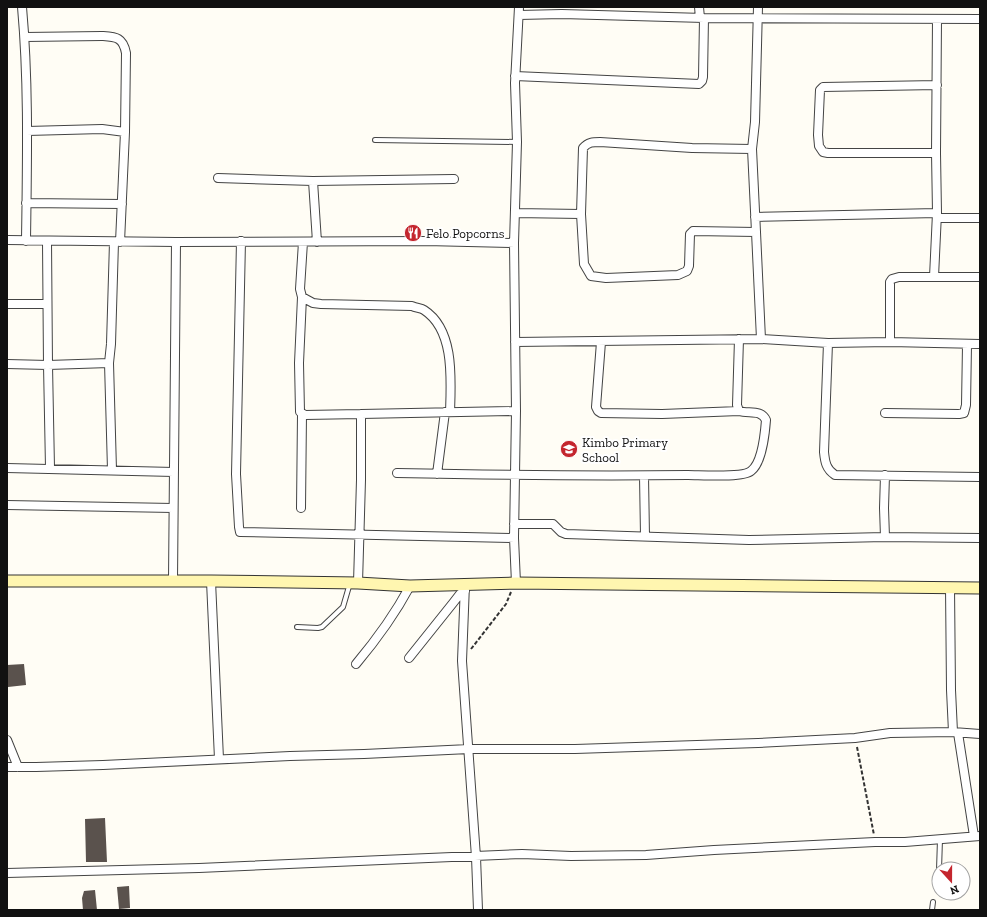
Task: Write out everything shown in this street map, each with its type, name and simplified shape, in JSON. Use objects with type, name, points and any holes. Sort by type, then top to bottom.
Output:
[{"type":"street","points":[[22,7],[27,131],[26,241]]},
{"type":"street","points":[[630,7],[630,16]]},
{"type":"street","points":[[515,76],[699,84],[703,77],[702,18],[699,7]]},
{"type":"street","points":[[758,7],[755,122],[752,149],[761,339]]},
{"type":"street","points":[[516,583],[514,538],[516,411],[514,243],[517,142],[515,76],[519,11],[562,11],[630,16],[702,18],[980,19]]},
{"type":"street","points":[[934,277],[937,215],[937,19]]},
{"type":"street","points":[[24,37],[102,36],[114,37],[121,40],[125,45],[126,132],[122,204],[117,242],[109,363],[112,470]]},
{"type":"street","points":[[936,153],[828,153],[823,152],[819,146],[818,135],[820,90],[823,87],[937,85]]},
{"type":"street","points":[[27,131],[102,129],[126,132]]},
{"type":"street","points":[[752,149],[692,148],[591,142],[586,144],[583,148],[581,214],[584,264],[591,276],[606,278],[678,276],[685,273],[689,266],[690,234],[693,231],[756,232]]},
{"type":"street","points":[[218,178],[313,181],[454,179]]},
{"type":"street","points":[[313,181],[317,242]]},
{"type":"street","points":[[26,202],[122,204]]},
{"type":"street","points":[[516,213],[581,214]]},
{"type":"street","points":[[755,217],[937,215],[980,218]]},
{"type":"street","points":[[7,240],[117,242],[241,241],[514,243]]},
{"type":"street","points":[[47,241],[50,468]]},
{"type":"street","points":[[241,241],[236,474],[239,530],[242,532],[514,538]]},
{"type":"street","points":[[173,580],[176,242]]},
{"type":"street","points":[[300,508],[302,414],[300,412],[299,363],[302,296],[300,289],[303,242]]},
{"type":"street","points":[[890,342],[890,282],[892,279],[899,276],[980,277]]},
{"type":"street","points":[[302,296],[313,303],[321,304],[412,306],[423,310],[438,325],[448,347],[450,360],[447,412],[437,474]]},
{"type":"street","points":[[7,304],[47,304]]},
{"type":"street","points":[[738,339],[737,405],[739,411]]},
{"type":"street","points":[[515,342],[761,339],[828,343],[890,342],[967,345],[980,344]]},
{"type":"street","points":[[397,473],[514,476],[729,475],[744,474],[755,468],[758,461],[766,420],[763,415],[759,413],[746,413],[739,411],[662,414],[601,413],[598,411],[596,407],[600,342]]},
{"type":"street","points":[[828,343],[824,452],[826,466],[834,475],[980,477]]},
{"type":"street","points":[[885,413],[964,413],[966,405],[967,345]]},
{"type":"street","points":[[7,364],[109,363]]},
{"type":"street","points":[[302,414],[516,411]]},
{"type":"street","points":[[354,583],[359,535],[361,414]]},
{"type":"street","points":[[7,468],[174,472]]},
{"type":"street","points":[[885,475],[885,536]]},
{"type":"street","points":[[644,476],[645,536]]},
{"type":"street","points":[[7,505],[173,508]]},
{"type":"street","points":[[514,524],[553,524],[561,532],[566,534],[749,540],[885,536],[980,538]]},
{"type":"street","points":[[7,581],[173,580],[354,583],[465,588],[516,583],[980,588]]},
{"type":"street","points":[[211,581],[219,759]]},
{"type":"street","points":[[356,664],[399,608],[410,586]]},
{"type":"street","points":[[7,873],[178,869],[522,854],[571,856],[646,855],[714,850],[875,842],[905,842],[977,836],[956,733],[951,690],[950,587]]},
{"type":"street","points":[[408,658],[465,588]]},
{"type":"street","points":[[465,588],[462,661],[476,857],[478,910]]},
{"type":"street","points":[[7,766],[36,768],[469,749],[590,748],[758,743],[855,738],[890,733],[980,734]]},
{"type":"street","points":[[7,740],[18,767]]},
{"type":"lane","points":[[375,140],[517,142]]},
{"type":"lane","points":[[297,627],[322,627],[343,606],[354,583]]},
{"type":"lane","points":[[939,861],[940,839]]},
{"type":"lane","points":[[932,910],[934,902]]},
{"type":"path","points":[[462,661],[506,604],[516,583]]},
{"type":"path","points":[[855,738],[875,842]]},
{"type":"building","points":[[24,664],[26,685],[8,687],[7,665]]},
{"type":"building","points":[[105,818],[107,862],[86,862],[85,819]]},
{"type":"building","points":[[129,886],[130,908],[119,909],[117,887]]},
{"type":"building","points":[[95,890],[97,910],[83,910],[82,898],[84,891]]},
{"type":"place","name":"Felo Popcorns","points":[[413,233]]},
{"type":"place","name":"Kimbo Primary School","points":[[569,449]]}]
